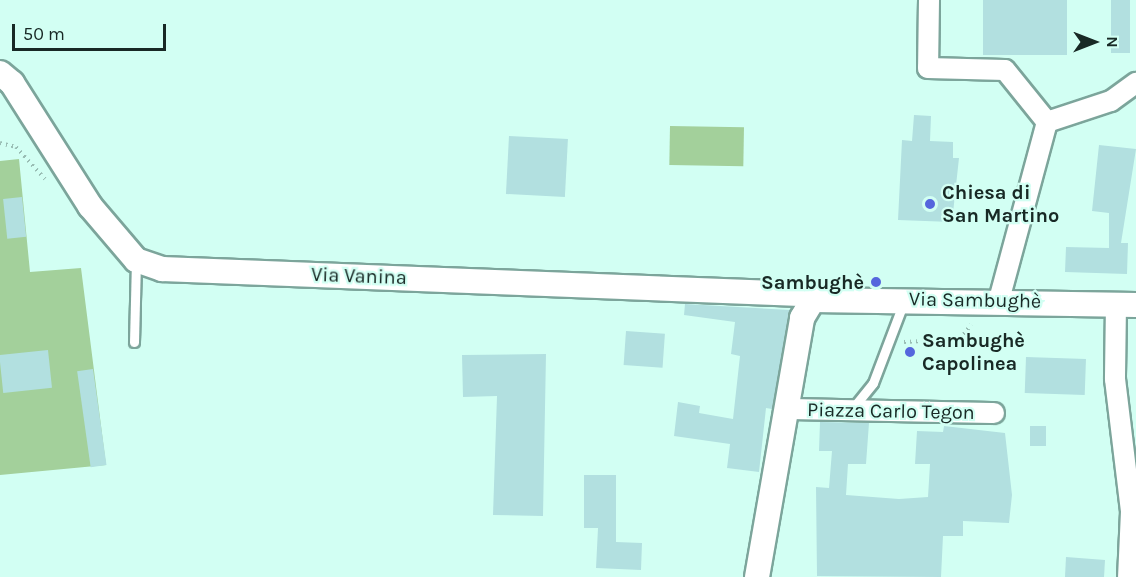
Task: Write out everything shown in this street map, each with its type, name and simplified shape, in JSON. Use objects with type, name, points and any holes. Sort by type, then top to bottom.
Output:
[{"type":"street","points":[[929,0],[927,68],[1005,70],[1047,122]]},
{"type":"street","points":[[0,73],[12,83],[90,206],[136,260]]},
{"type":"street","points":[[1047,122],[1112,100],[1136,83]]},
{"type":"street","points":[[994,300],[1047,122]]},
{"type":"street","name":"Via Vanina","points":[[136,260],[162,269],[801,294],[813,300]]},
{"type":"street","name":"Via Sambughè","points":[[813,300],[905,298],[1126,305]]},
{"type":"street","name":"Piazza Carlo Tegon","points":[[757,577],[802,318],[813,300]]},
{"type":"street","points":[[1126,305],[1115,379],[1131,512],[1128,577]]},
{"type":"street","name":"Piazza Carlo Tegon","points":[[788,409],[994,412]]},
{"type":"lane","points":[[134,342],[136,260]]},
{"type":"lane","points":[[851,409],[873,383],[905,298]]},
{"type":"path","points":[[903,342],[960,339],[994,300]]},
{"type":"green space","points":[[670,126],[744,127],[743,166],[669,165]]},
{"type":"green space","points":[[19,159],[30,272],[81,268],[106,465],[0,475],[0,161]]},
{"type":"building","points":[[983,0],[1067,0],[1067,55],[983,55]]},
{"type":"building","points":[[1111,0],[1130,0],[1130,53],[1111,53]]},
{"type":"building","points":[[914,115],[931,116],[930,141],[953,142],[953,158],[959,158],[952,222],[898,220],[902,140],[912,141]]},
{"type":"building","points":[[509,136],[568,139],[565,197],[506,194]]},
{"type":"building","points":[[1099,145],[1136,149],[1121,243],[1128,243],[1127,274],[1065,272],[1066,247],[1109,248],[1109,213],[1092,211]]},
{"type":"building","points":[[22,197],[26,237],[7,239],[3,199]]},
{"type":"building","points":[[685,304],[790,310],[772,409],[766,408],[759,472],[727,468],[730,444],[674,436],[678,402],[700,406],[699,413],[733,419],[740,356],[731,354],[735,322],[684,315]]},
{"type":"building","points":[[626,331],[665,334],[663,368],[624,365]]},
{"type":"building","points":[[48,350],[52,388],[3,393],[0,355]]},
{"type":"building","points":[[546,354],[543,516],[493,515],[497,396],[463,397],[462,355]]},
{"type":"building","points":[[1026,357],[1086,359],[1085,395],[1025,393]]},
{"type":"building","points":[[93,369],[106,465],[91,467],[77,371]]},
{"type":"building","points":[[820,422],[869,423],[866,464],[848,464],[846,495],[899,499],[928,497],[930,464],[915,464],[917,431],[943,432],[944,426],[1005,433],[1012,495],[1009,523],[963,521],[963,536],[943,536],[941,577],[817,576],[816,487],[829,488],[832,451],[819,451]]},
{"type":"building","points":[[1030,426],[1046,426],[1046,446],[1030,446]]},
{"type":"building","points":[[584,475],[616,475],[616,542],[642,543],[641,570],[596,568],[598,528],[584,528]]},
{"type":"building","points":[[1066,557],[1105,560],[1104,577],[1065,577]]},
{"type":"place","name":"Chiesa di San Martino","points":[[930,204]]},
{"type":"place","name":"Sambughè","points":[[876,282]]},
{"type":"place","name":"Sambughè Capolinea","points":[[910,352]]}]
